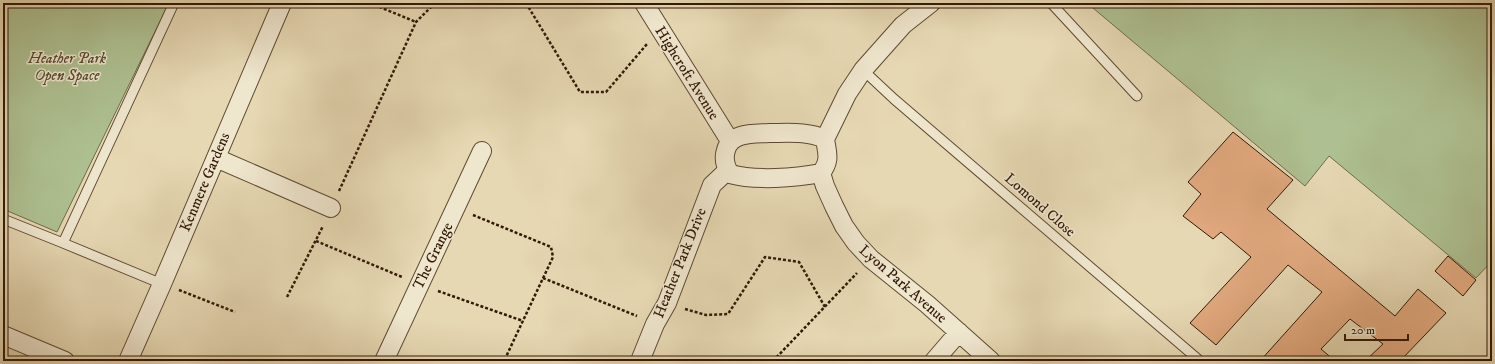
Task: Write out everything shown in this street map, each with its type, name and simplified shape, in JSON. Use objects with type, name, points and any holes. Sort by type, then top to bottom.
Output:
[{"type":"street","name":"Kenmere Gardens","points":[[128,361],[282,3]]},
{"type":"street","name":"Highcroft Avenue","points":[[644,3],[730,141]]},
{"type":"street","points":[[825,139],[817,135],[798,133],[745,135],[733,139],[727,144],[724,155],[725,166],[730,174],[740,177],[799,177],[821,173],[827,165],[825,139],[846,94],[863,70],[903,25],[932,3]]},
{"type":"street","name":"The Grange","points":[[384,361],[482,152]]},
{"type":"street","points":[[216,158],[331,208]]},
{"type":"street","name":"Heather Park Drive","points":[[640,361],[655,324],[666,303],[712,185],[728,170]]},
{"type":"street","name":"Lyon Park Avenue","points":[[821,173],[825,186],[844,226],[856,243],[871,259],[927,304],[991,361]]},
{"type":"street","points":[[934,361],[959,332]]},
{"type":"street","points":[[3,335],[65,361]]},
{"type":"lane","points":[[62,243],[174,3]]},
{"type":"lane","points":[[1051,3],[1137,96]]},
{"type":"lane","name":"Lomond Close","points":[[863,70],[894,99],[1200,361]]},
{"type":"lane","points":[[3,219],[162,284]]},
{"type":"path","points":[[370,3],[416,22]]},
{"type":"path","points":[[287,297],[316,241],[416,22],[435,3]]},
{"type":"path","points":[[526,3],[580,92],[606,92],[660,30]]},
{"type":"path","points":[[456,208],[551,247],[553,258],[504,361]]},
{"type":"path","points":[[666,303],[706,315],[728,314],[765,258],[799,262],[825,307]]},
{"type":"path","points":[[773,361],[871,259]]},
{"type":"path","points":[[543,278],[655,324]]},
{"type":"path","points":[[162,284],[235,312]]},
{"type":"green space","name":"Heather Park Open Space","points":[[3,3],[169,3],[57,232],[3,209]]},
{"type":"green space","points":[[1087,3],[1492,3],[1492,261],[1476,278],[1329,156],[1305,186]]},
{"type":"building","points":[[1233,132],[1293,180],[1267,209],[1395,316],[1418,289],[1446,313],[1400,361],[1365,361],[1383,344],[1350,319],[1321,349],[1335,361],[1260,361],[1322,292],[1288,265],[1216,345],[1190,323],[1251,257],[1221,232],[1213,239],[1183,216],[1201,194],[1188,182]]},
{"type":"building","points":[[1448,256],[1476,280],[1463,296],[1435,271]]},
{"type":"building","points":[[3,356],[16,361],[3,361]]}]
